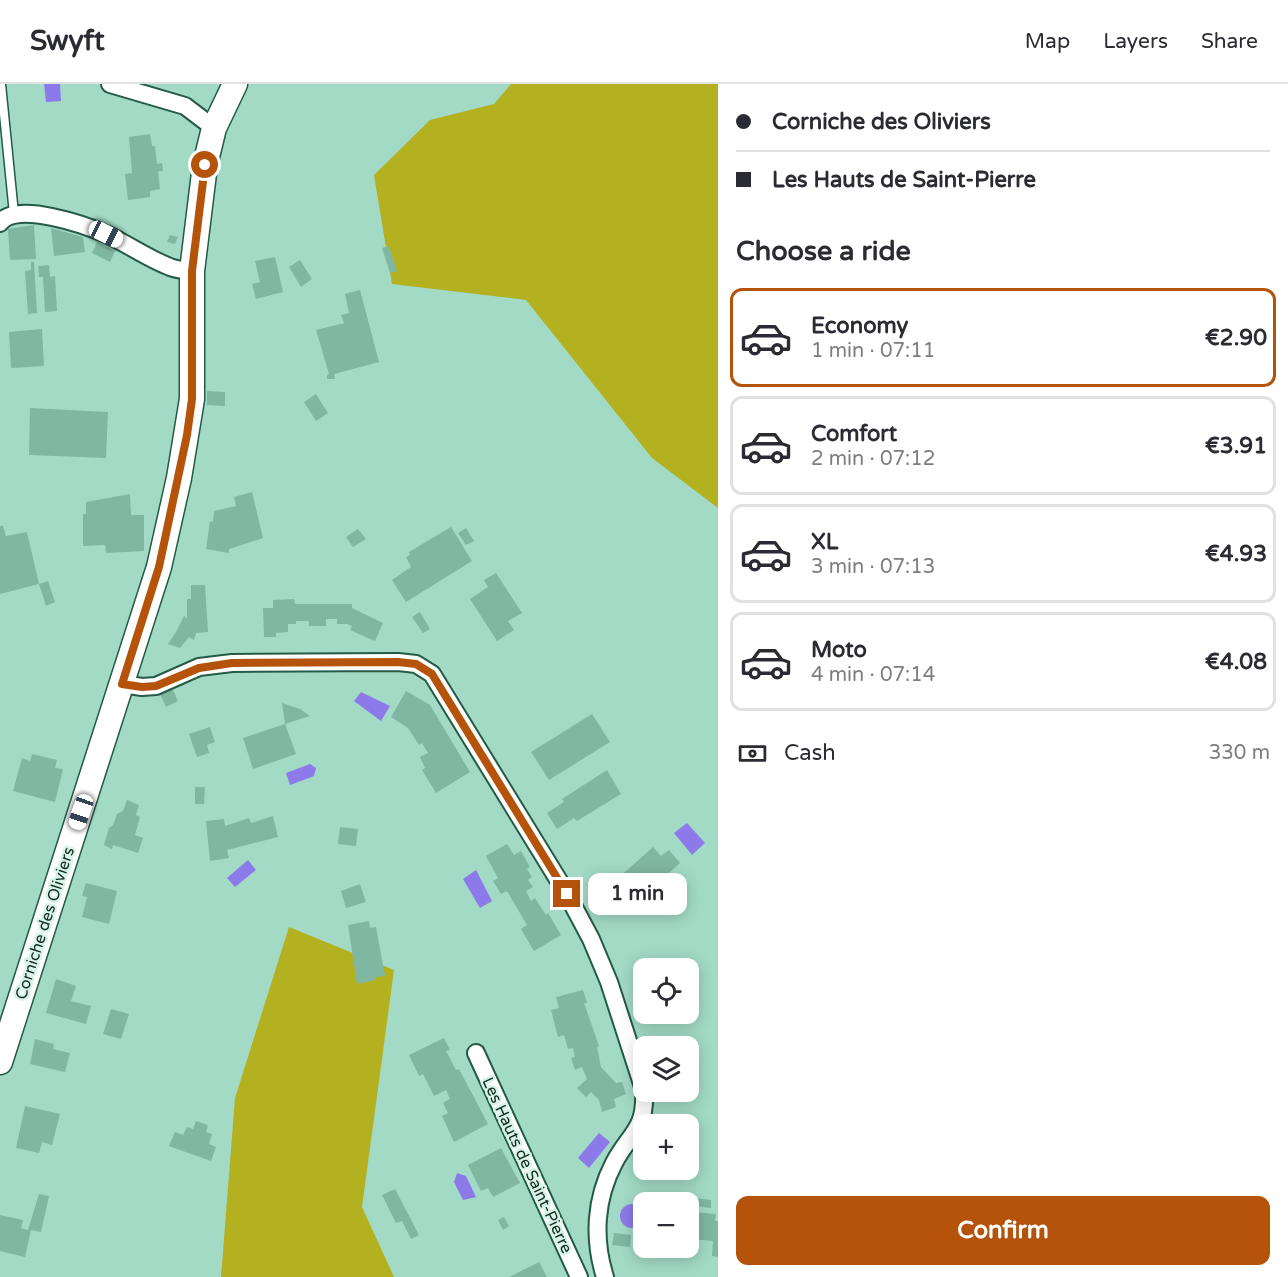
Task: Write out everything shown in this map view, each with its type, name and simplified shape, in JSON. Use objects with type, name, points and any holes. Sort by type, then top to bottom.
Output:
[{"type":"street","points":[[110,84],[185,106],[214,128]]},
{"type":"street","name":"Corniche des Oliviers","points":[[0,1062],[159,567],[187,435],[192,399],[192,271],[205,165],[214,128],[235,84]]},
{"type":"street","points":[[0,223],[14,214],[36,215],[67,221],[106,234],[171,268],[192,271]]},
{"type":"street","name":"Les Hauts de Saint-Pierre","points":[[122,684],[142,687],[156,686],[199,668],[232,663],[398,662],[416,664],[432,674],[567,894],[586,930],[609,982],[633,1057]]},
{"type":"street","name":"Les Hauts de Saint-Pierre","points":[[476,1053],[579,1277]]},
{"type":"street","name":"Les Hauts de Saint-Pierre","points":[[605,1277],[600,1262],[597,1221],[603,1190],[614,1162],[640,1126],[645,1102]]},
{"type":"lane","points":[[1,84],[14,214]]},
{"type":"shaded area","points":[[44,84],[60,84],[61,101],[46,102]]},
{"type":"shaded area","points":[[511,84],[718,84],[718,508],[652,458],[526,300],[392,284],[374,175],[430,120],[494,104]]},
{"type":"shaded area","points":[[361,692],[390,706],[381,721],[354,701]]},
{"type":"shaded area","points":[[310,764],[316,768],[314,776],[290,785],[286,773]]},
{"type":"shaded area","points":[[687,823],[705,843],[692,855],[674,833]]},
{"type":"shaded area","points":[[248,860],[256,870],[235,887],[227,878]]},
{"type":"shaded area","points":[[476,870],[492,901],[480,908],[463,879]]},
{"type":"shaded area","points":[[289,927],[394,970],[362,1207],[394,1277],[221,1277],[235,1098]]},
{"type":"shaded area","points":[[599,1133],[610,1142],[589,1168],[578,1158]]},
{"type":"shaded area","points":[[457,1173],[466,1176],[476,1197],[463,1200],[454,1182]]},
{"type":"shaded area","points":[[632,1204],[632,1228],[627,1227],[621,1221],[620,1216],[621,1211],[627,1205]]},
{"type":"building","points":[[150,134],[152,146],[155,146],[157,164],[162,163],[163,171],[158,171],[160,189],[150,191],[150,197],[128,200],[125,174],[132,173],[129,137]]},
{"type":"building","points":[[34,225],[36,259],[10,260],[8,229]]},
{"type":"building","points":[[51,228],[83,237],[85,252],[54,256]]},
{"type":"building","points":[[170,235],[178,237],[175,244],[167,242]]},
{"type":"building","points":[[97,242],[115,251],[110,262],[92,253]]},
{"type":"building","points":[[389,246],[397,271],[390,273],[382,248]]},
{"type":"building","points":[[275,257],[283,292],[256,299],[252,284],[260,282],[255,261]]},
{"type":"building","points":[[300,260],[312,279],[301,287],[289,267]]},
{"type":"building","points":[[31,262],[34,262],[37,313],[28,314],[25,271],[31,270]]},
{"type":"building","points":[[49,265],[50,277],[55,276],[57,311],[45,312],[43,277],[39,277],[38,266]]},
{"type":"building","points":[[360,290],[379,362],[334,374],[335,379],[327,379],[329,374],[316,330],[344,323],[341,315],[349,313],[345,294]]},
{"type":"building","points":[[42,329],[44,366],[11,368],[9,332]]},
{"type":"building","points":[[207,391],[225,392],[225,406],[207,405]]},
{"type":"building","points":[[316,394],[328,413],[316,421],[304,402]]},
{"type":"building","points":[[30,408],[108,412],[106,458],[29,455]]},
{"type":"building","points":[[252,492],[263,538],[229,549],[229,553],[206,549],[210,521],[213,522],[214,511],[236,506],[234,497]]},
{"type":"building","points":[[130,494],[131,515],[144,515],[144,551],[106,553],[105,545],[83,546],[83,514],[86,514],[86,502]]},
{"type":"building","points":[[0,526],[3,526],[6,536],[27,532],[39,584],[0,594]]},
{"type":"building","points":[[451,527],[472,561],[406,602],[392,580],[411,567],[406,557],[410,555],[409,552]]},
{"type":"building","points":[[466,528],[474,541],[466,545],[458,533]]},
{"type":"building","points":[[358,529],[366,539],[353,547],[346,537]]},
{"type":"building","points":[[496,573],[522,613],[508,621],[514,630],[497,641],[470,599],[488,587],[484,580]]},
{"type":"building","points":[[48,581],[55,602],[46,606],[39,584]]},
{"type":"building","points":[[191,585],[205,585],[208,632],[196,633],[194,640],[189,637],[180,648],[168,644],[184,616],[187,619],[187,599],[191,599]]},
{"type":"building","points":[[294,599],[295,604],[352,604],[352,608],[383,623],[375,641],[350,630],[352,626],[337,624],[337,619],[326,619],[326,626],[309,626],[309,621],[296,621],[296,624],[288,624],[288,632],[276,633],[276,637],[264,637],[263,608],[273,608],[273,600]]},
{"type":"building","points":[[420,612],[430,629],[423,633],[412,617]]},
{"type":"building","points":[[172,688],[178,701],[166,707],[160,694]]},
{"type":"building","points":[[406,691],[430,705],[470,772],[436,793],[422,770],[425,768],[420,757],[428,753],[422,743],[419,745],[408,728],[391,717]]},
{"type":"building","points":[[282,703],[300,709],[310,716],[285,724]]},
{"type":"building","points":[[592,714],[610,742],[549,780],[531,752]]},
{"type":"building","points":[[285,724],[296,754],[253,769],[243,738]]},
{"type":"building","points":[[210,727],[215,742],[207,745],[209,753],[197,757],[189,734]]},
{"type":"building","points":[[32,754],[57,760],[55,768],[63,769],[55,802],[13,791],[22,758],[30,761]]},
{"type":"building","points":[[607,770],[621,794],[577,821],[574,818],[557,829],[547,813],[564,802],[562,799]]},
{"type":"building","points":[[195,787],[205,787],[204,804],[195,804]]},
{"type":"building","points":[[127,800],[139,805],[136,815],[140,817],[135,835],[143,838],[138,853],[113,845],[112,849],[104,845],[109,828],[113,825],[117,814],[123,811]]},
{"type":"building","points":[[273,816],[278,837],[227,850],[229,858],[210,861],[206,821],[224,819],[225,826],[249,818],[251,823]]},
{"type":"building","points":[[340,827],[358,829],[356,846],[338,844]]},
{"type":"building","points":[[507,844],[514,855],[521,851],[530,867],[527,869],[532,877],[528,880],[533,887],[526,891],[531,901],[535,898],[546,915],[548,913],[561,935],[534,951],[521,929],[527,925],[507,891],[501,894],[493,881],[498,878],[486,856]]},
{"type":"building","points":[[653,847],[661,856],[669,850],[680,863],[627,910],[619,902],[608,911],[596,898]]},
{"type":"building","points":[[86,883],[117,891],[109,924],[82,917],[87,897],[82,896]]},
{"type":"building","points":[[360,884],[366,902],[346,908],[341,891]]},
{"type":"building","points":[[369,921],[370,928],[376,927],[385,976],[357,984],[348,925]]},
{"type":"building","points":[[56,979],[76,986],[71,1001],[91,1006],[86,1024],[46,1013]]},
{"type":"building","points":[[583,990],[587,1003],[584,1003],[599,1046],[597,1047],[601,1067],[616,1083],[622,1082],[626,1094],[614,1099],[616,1107],[602,1112],[599,1100],[591,1092],[586,1097],[577,1088],[587,1079],[582,1067],[575,1070],[571,1058],[575,1057],[573,1048],[568,1049],[564,1035],[558,1037],[551,1010],[559,1008],[556,997]]},
{"type":"building","points":[[111,1009],[129,1014],[121,1039],[103,1034]]},
{"type":"building","points":[[444,1038],[450,1050],[446,1051],[456,1070],[459,1069],[488,1124],[454,1142],[442,1116],[448,1113],[443,1103],[450,1099],[446,1090],[434,1096],[423,1074],[419,1076],[409,1055]]},
{"type":"building","points":[[35,1039],[54,1044],[53,1049],[70,1053],[65,1072],[30,1064]]},
{"type":"building","points":[[25,1106],[60,1114],[52,1145],[42,1142],[39,1153],[16,1148]]},
{"type":"building","points":[[196,1121],[208,1125],[206,1132],[212,1134],[209,1144],[216,1147],[211,1161],[169,1146],[175,1132],[183,1135],[187,1127],[193,1129]]},
{"type":"building","points":[[501,1148],[520,1183],[493,1197],[488,1188],[481,1191],[468,1165]]},
{"type":"building","points":[[395,1189],[419,1235],[411,1239],[402,1221],[396,1223],[382,1195]]},
{"type":"building","points":[[39,1194],[49,1196],[41,1232],[31,1230],[25,1257],[0,1251],[0,1215],[23,1220],[21,1228],[28,1230]]},
{"type":"building","points":[[699,1198],[711,1200],[711,1208],[699,1206]]},
{"type":"building","points":[[699,1213],[716,1214],[718,1257],[712,1256],[713,1241],[699,1240]]},
{"type":"building","points":[[504,1217],[509,1226],[503,1230],[498,1220]]},
{"type":"building","points":[[614,1233],[631,1235],[630,1247],[612,1245]]},
{"type":"building","points":[[539,1262],[547,1277],[509,1277]]},
{"type":"route","points":[[205,165],[192,271],[192,399],[187,435],[159,567],[122,684],[142,687],[156,686],[182,673],[232,663],[398,662],[416,664],[432,674],[567,894]]}]
